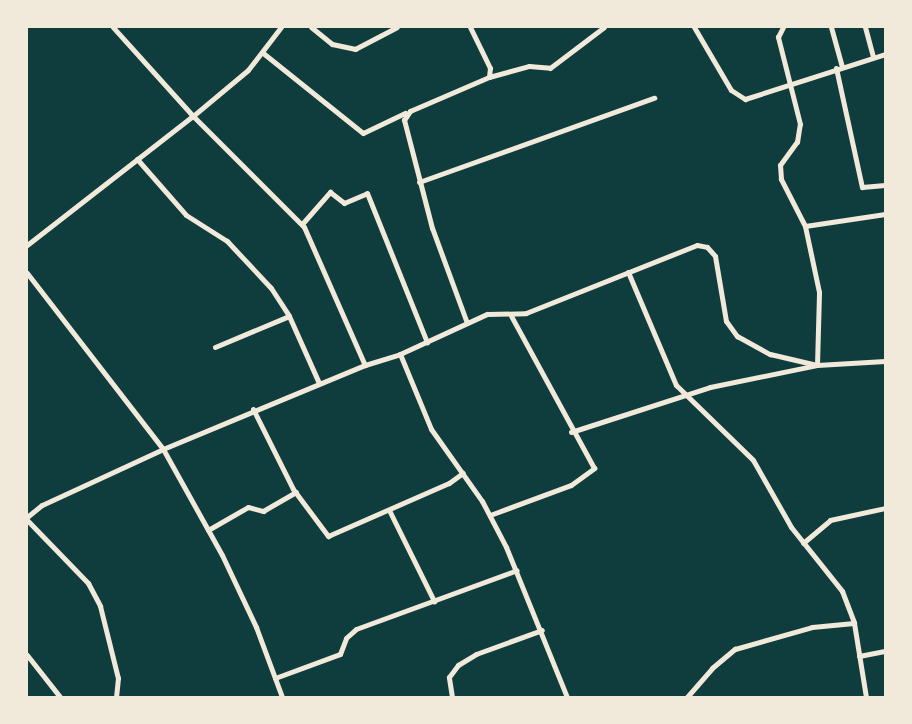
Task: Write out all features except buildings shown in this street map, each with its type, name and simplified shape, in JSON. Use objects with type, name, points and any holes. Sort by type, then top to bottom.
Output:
[{"type":"street","points":[[113,27],[193,116],[302,224],[365,365]]},
{"type":"street","points":[[27,245],[193,116],[248,70],[281,27]]},
{"type":"street","points":[[311,27],[332,44],[355,50],[397,27]]},
{"type":"street","points":[[471,27],[490,68],[489,77]]},
{"type":"street","points":[[262,53],[363,133],[489,77],[501,76],[522,67],[550,68],[604,27]]},
{"type":"street","points":[[694,27],[739,98],[885,54]]},
{"type":"street","points":[[783,27],[778,37],[799,112],[799,135],[780,165],[781,179],[805,226],[820,305],[817,365]]},
{"type":"street","points":[[831,27],[862,187],[885,185]]},
{"type":"street","points":[[865,27],[873,57]]},
{"type":"street","points":[[419,182],[654,98]]},
{"type":"street","points":[[407,113],[405,125],[419,182],[467,323]]},
{"type":"street","points":[[137,159],[186,215],[227,241],[254,267],[289,316],[318,383]]},
{"type":"street","points":[[302,224],[330,192],[344,203],[367,193],[427,342]]},
{"type":"street","points":[[805,226],[885,214]]},
{"type":"street","points":[[116,697],[118,678],[100,606],[88,583],[27,518],[42,505],[253,409],[365,365],[400,354],[492,312],[511,316],[526,313],[686,248],[707,247],[715,256],[729,328],[770,354],[817,365]]},
{"type":"street","points":[[628,272],[669,372],[686,397],[753,460],[803,543],[842,591],[854,623],[866,697]]},
{"type":"street","points":[[27,273],[164,449],[208,530],[256,627],[282,697]]},
{"type":"street","points":[[215,347],[289,316]]},
{"type":"street","points":[[490,515],[571,485],[592,472],[593,465],[571,432],[511,316]]},
{"type":"street","points":[[400,354],[425,417],[490,515],[517,570],[567,697]]},
{"type":"street","points":[[571,432],[686,397],[710,387],[817,365],[885,361]]},
{"type":"street","points":[[253,409],[296,492],[328,536],[389,510],[463,473]]},
{"type":"street","points":[[208,530],[248,507],[263,511],[296,492]]},
{"type":"street","points":[[803,543],[830,520],[885,508]]},
{"type":"street","points":[[389,510],[434,601]]},
{"type":"street","points":[[275,678],[340,654],[345,639],[356,629],[517,570]]},
{"type":"street","points":[[687,697],[712,668],[735,649],[812,627],[854,623]]},
{"type":"street","points":[[452,697],[449,677],[458,665],[542,630]]},
{"type":"street","points":[[859,656],[885,651]]},
{"type":"street","points":[[27,655],[60,697]]}]
